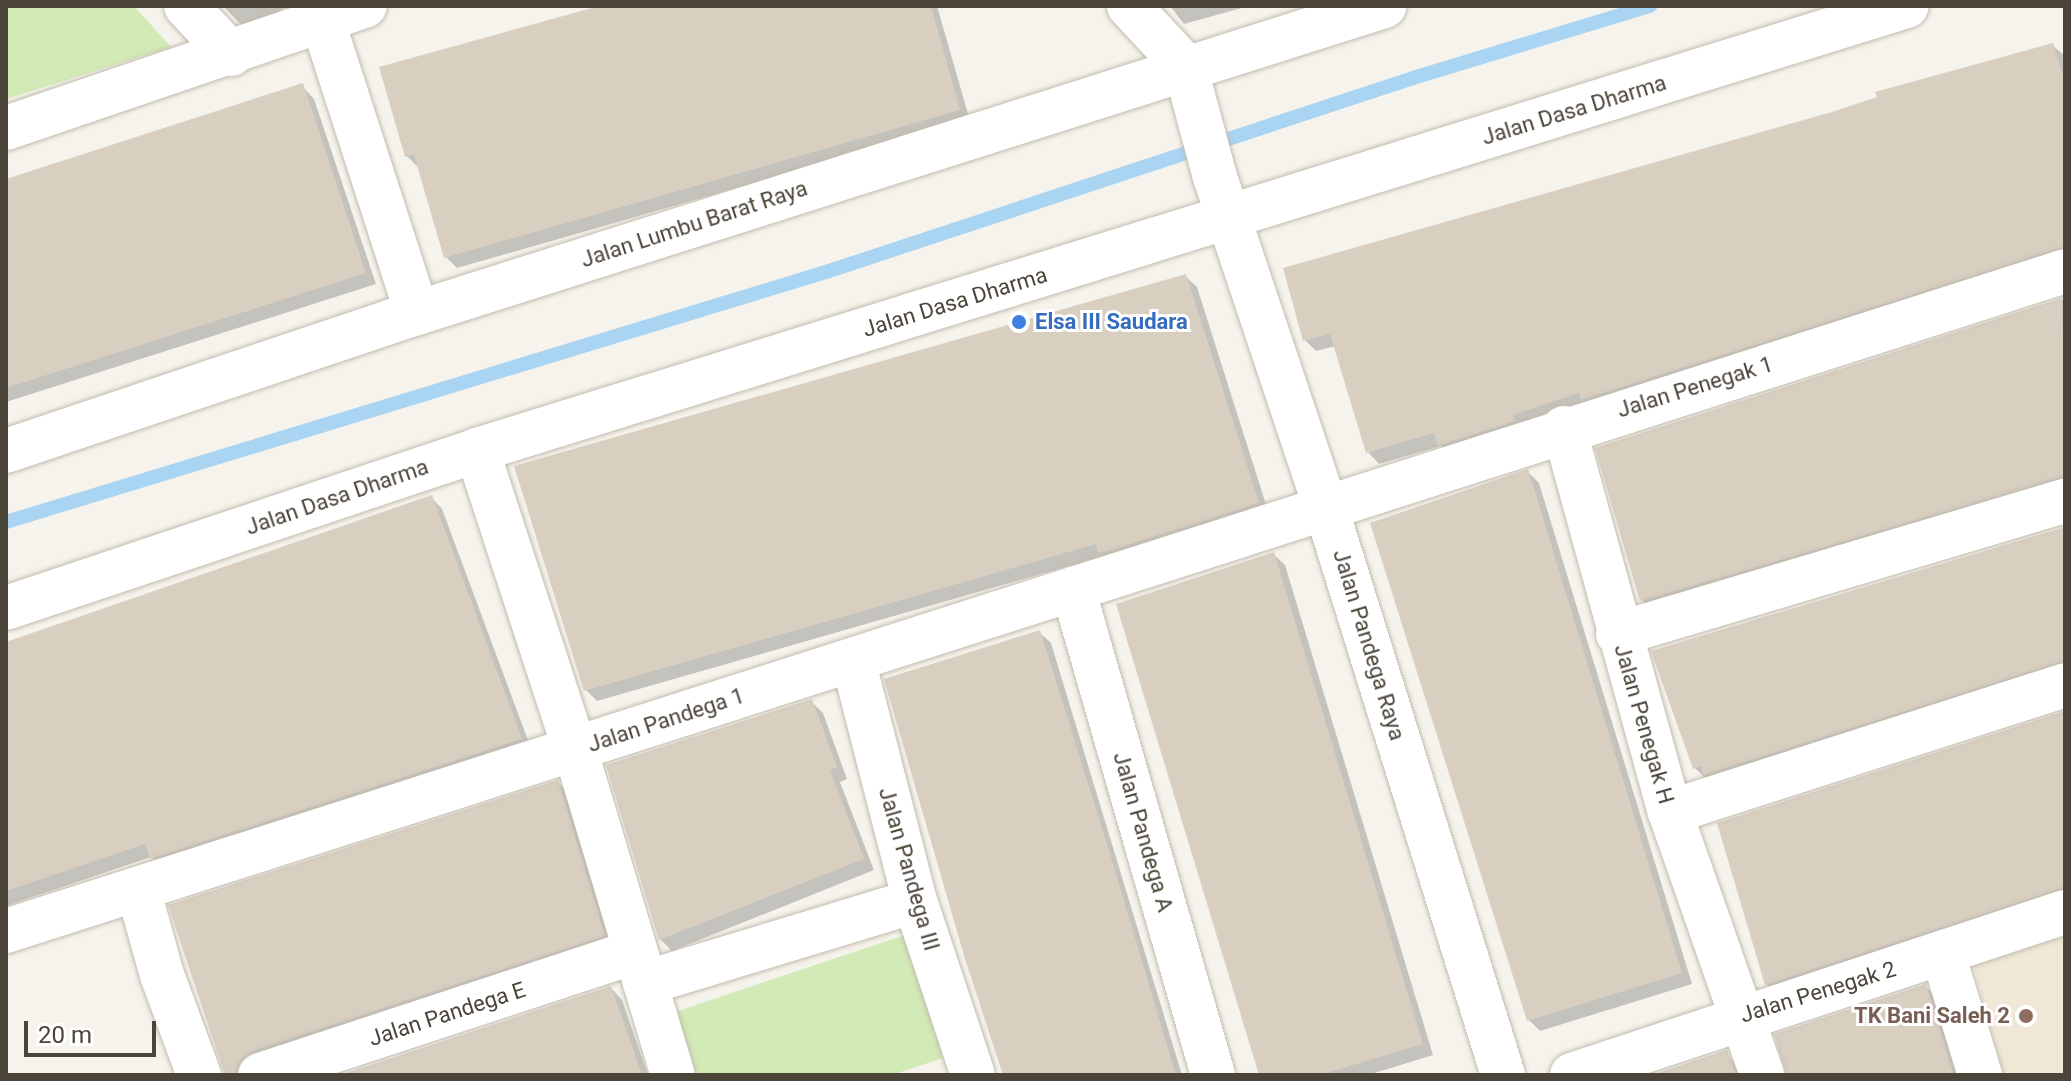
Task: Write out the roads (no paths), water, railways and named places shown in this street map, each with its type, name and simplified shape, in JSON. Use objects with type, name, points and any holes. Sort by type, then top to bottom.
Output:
[{"type":"street","points":[[186,6],[231,54]]},
{"type":"street","points":[[6,128],[365,6]]},
{"type":"street","points":[[1129,6],[1190,86]]},
{"type":"street","name":"Jalan Lumbu Barat Raya","points":[[6,451],[417,313],[1190,86],[1384,6]]},
{"type":"street","name":"Jalan Dasa Dharma","points":[[6,608],[1223,196],[1907,6]]},
{"type":"street","points":[[322,19],[417,313]]},
{"type":"street","name":"Jalan Pandega Raya","points":[[1190,86],[1503,1075]]},
{"type":"street","name":"Jalan Penegak 1","points":[[1326,508],[1564,428],[2065,271]]},
{"type":"street","name":"Jalan Penegak H","points":[[1564,428],[1618,634],[1670,812],[1762,1075]]},
{"type":"street","points":[[477,450],[575,749],[673,1075]]},
{"type":"street","points":[[1618,634],[2065,501]]},
{"type":"street","name":"Jalan Pandega 1","points":[[6,931],[1326,508]]},
{"type":"street","name":"Jalan Pandega A","points":[[1073,589],[1213,1075]]},
{"type":"street","name":"Jalan Pandega III","points":[[853,660],[915,901],[973,1075]]},
{"type":"street","points":[[1670,812],[2065,685]]},
{"type":"street","points":[[138,889],[162,975],[199,1075]]},
{"type":"street","name":"Jalan Pandega E","points":[[260,1075],[640,968],[915,901]]},
{"type":"street","name":"Jalan Penegak 2","points":[[1572,1075],[1743,1015],[1943,954],[2065,912]]},
{"type":"street","points":[[1943,954],[1980,1075]]},
{"type":"waterway","points":[[6,522],[826,272],[1413,78],[1650,6]]},
{"type":"place","name":"Elsa III Saudara","points":[[1019,322]]},
{"type":"place","name":"TK Bani Saleh 2","points":[[2026,1016]]}]
